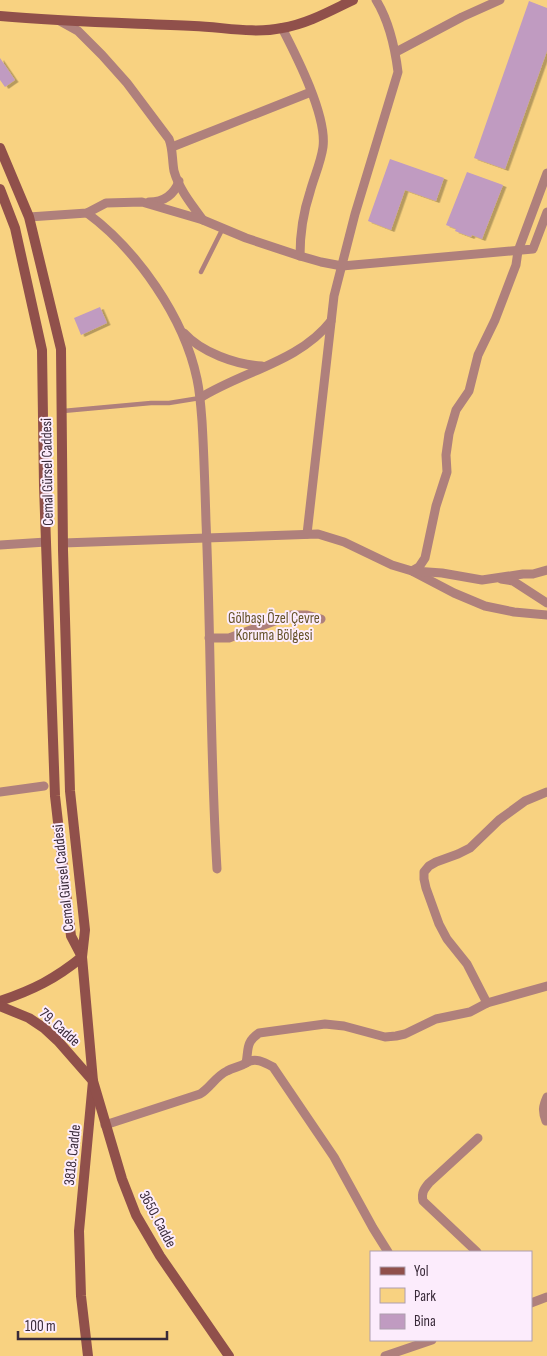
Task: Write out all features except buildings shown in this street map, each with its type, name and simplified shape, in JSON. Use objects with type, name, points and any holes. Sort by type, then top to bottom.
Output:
[{"type":"street","points":[[0,16],[247,30],[282,28],[300,24],[353,0]]},
{"type":"street","points":[[307,534],[334,296],[355,214],[398,72],[396,52],[381,8],[376,0]]},
{"type":"street","points":[[396,52],[454,21],[500,0]]},
{"type":"street","points":[[59,20],[78,31],[102,55],[159,125],[172,147],[174,170],[182,190],[203,220]]},
{"type":"street","points":[[282,28],[302,66],[321,127],[323,146],[302,219],[300,256]]},
{"type":"street","points":[[172,147],[311,92]]},
{"type":"street","name":"Cemal Gürsel Caddesi","points":[[0,148],[29,217],[61,349],[63,543],[70,791],[85,930],[82,957]]},
{"type":"street","points":[[412,571],[419,567],[425,558],[436,506],[447,472],[446,455],[449,434],[456,410],[469,391],[478,354],[495,320],[516,265],[518,251],[547,173]]},
{"type":"street","points":[[29,217],[86,213],[106,203],[154,202],[168,198],[176,191],[178,181]]},
{"type":"street","name":"Cemal Gürsel Caddesi","points":[[0,189],[3,204],[15,228],[42,350],[46,542],[56,796],[71,936],[82,957]]},
{"type":"street","points":[[142,202],[203,220],[246,238],[300,256],[342,266],[533,249],[547,212]]},
{"type":"street","points":[[86,213],[99,222],[136,261],[156,289],[180,329],[198,380],[207,538],[213,799],[217,869]]},
{"type":"street","points":[[200,398],[234,379],[281,360],[302,348],[322,333],[331,321]]},
{"type":"street","points":[[180,329],[191,341],[231,360],[248,365],[264,366]]},
{"type":"street","points":[[63,543],[318,534],[344,542],[392,565],[412,571],[454,593],[485,606],[514,612],[547,615]]},
{"type":"street","points":[[0,545],[46,542]]},
{"type":"street","points":[[412,571],[442,573],[482,580],[533,574],[547,570]]},
{"type":"street","points":[[496,579],[513,582],[547,603]]},
{"type":"street","points":[[209,638],[229,638],[291,615],[307,615],[321,619]]},
{"type":"street","points":[[0,792],[44,786]]},
{"type":"street","points":[[487,1002],[467,964],[447,939],[439,924],[426,888],[424,872],[436,862],[470,848],[499,820],[525,801],[547,792]]},
{"type":"street","name":"79. Cadde","points":[[0,1001],[34,989],[49,981],[82,957]]},
{"type":"street","name":"3818. Cadde","points":[[82,957],[93,1080],[79,1231],[82,1296],[88,1356]]},
{"type":"street","points":[[246,1063],[249,1043],[259,1033],[325,1024],[344,1026],[385,1037],[396,1036],[405,1034],[436,1019],[470,1012],[487,1002],[547,986]]},
{"type":"street","name":"79. Cadde","points":[[0,1006],[29,1018],[44,1028],[93,1080]]},
{"type":"street","points":[[105,1125],[200,1094],[208,1089],[226,1071],[246,1063],[255,1060],[265,1062],[273,1067],[334,1157],[372,1228],[387,1251]]},
{"type":"street","name":"3650. Cadde","points":[[93,1080],[105,1125],[129,1196],[147,1235],[230,1356]]},
{"type":"street","points":[[546,1121],[543,1106],[547,1097]]},
{"type":"street","points":[[476,1251],[423,1201],[422,1193],[429,1183],[478,1138]]},
{"type":"street","points":[[532,1303],[547,1297]]},
{"type":"street","points":[[386,1356],[424,1341]]},
{"type":"lane","points":[[201,272],[223,228]]},
{"type":"lane","points":[[61,411],[169,403],[200,398]]},
{"type":"green space","name":"Gölbaşı Özel Çevre Koruma Bölgesi","points":[[0,0],[547,0],[547,1356],[0,1356]]}]
